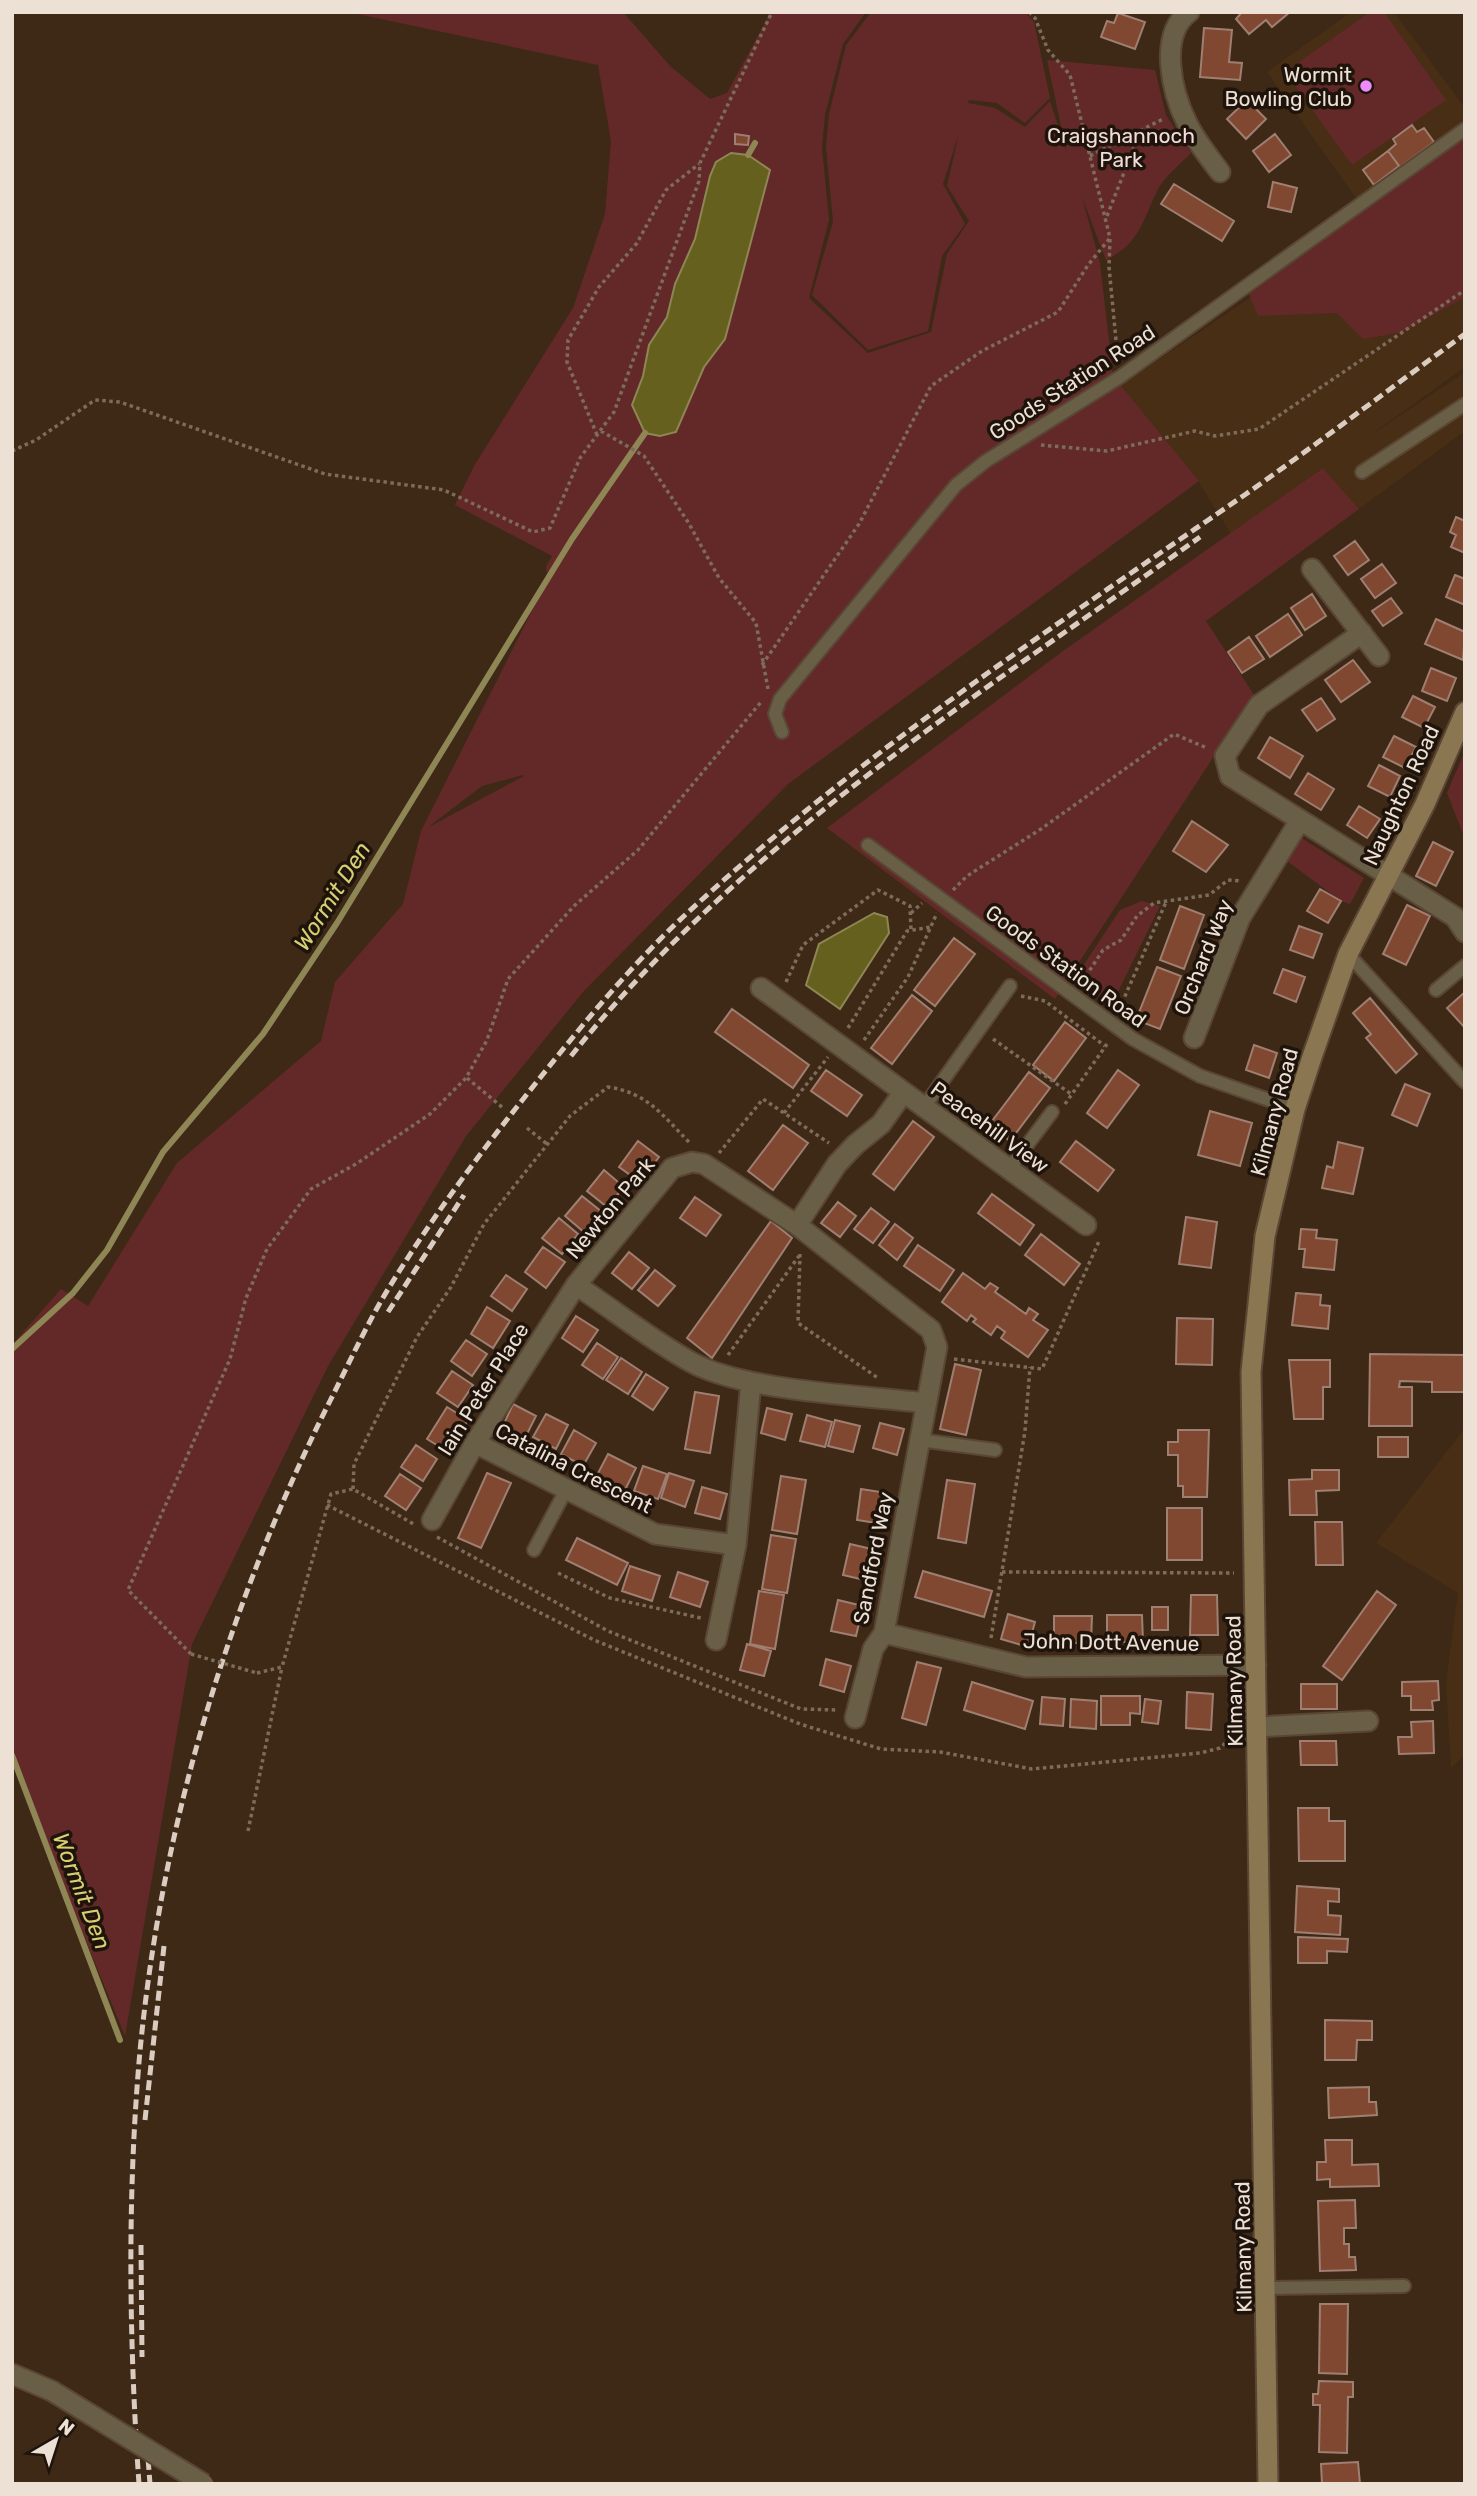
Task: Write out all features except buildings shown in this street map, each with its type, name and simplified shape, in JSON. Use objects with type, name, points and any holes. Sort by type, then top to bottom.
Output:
[{"type":"main road","name":"Naughton Road","points":[[1377,897],[1465,712]]},
{"type":"main road","name":"Kilmany Road","points":[[1268,2484],[1251,1372],[1265,1236],[1295,1109],[1348,954],[1377,897]]},
{"type":"street","points":[[1189,12],[1181,18],[1168,52],[1172,77],[1186,123],[1220,172]]},
{"type":"street","points":[[1312,569],[1379,656]]},
{"type":"street","points":[[1362,633],[1259,705],[1225,756],[1230,776],[1298,822],[1455,917],[1465,932]]},
{"type":"street","name":"Orchard Way","points":[[1194,1038],[1240,918],[1298,822]]},
{"type":"street","points":[[761,988],[903,1093]]},
{"type":"street","name":"Peacehill View","points":[[805,1231],[846,1154],[881,1124],[903,1093],[1086,1225]]},
{"type":"street","name":"Newton Park","points":[[706,1165],[692,1162],[672,1168],[576,1285],[692,1363],[751,1382],[926,1403]]},
{"type":"street","points":[[706,1165],[805,1231],[930,1330],[936,1338],[935,1357],[926,1403]]},
{"type":"street","name":"Iain Peter Place","points":[[425,1526],[576,1285]]},
{"type":"street","points":[[718,1631],[736,1545],[751,1382]]},
{"type":"street","name":"Sandford Way","points":[[856,1714],[873,1649],[884,1633],[926,1403]]},
{"type":"street","name":"Catalina Crescent","points":[[475,1443],[655,1534],[736,1545]]},
{"type":"street","name":"John Dott Avenue","points":[[884,1633],[1026,1667],[1256,1665]]},
{"type":"street","points":[[1258,1721],[1368,1721]]},
{"type":"street","points":[[12,2374],[52,2391],[204,2484]]},
{"type":"lane","name":"Goods Station Road","points":[[782,732],[775,714],[780,699],[956,485],[1022,439],[1120,377],[1465,129]]},
{"type":"lane","points":[[1362,472],[1465,404]]},
{"type":"lane","name":"Goods Station Road","points":[[868,845],[1118,1028],[1200,1076],[1295,1109]]},
{"type":"lane","points":[[1348,954],[1465,1082]]},
{"type":"lane","points":[[1436,990],[1465,965]]},
{"type":"lane","points":[[924,1107],[1010,986]]},
{"type":"lane","points":[[1009,1169],[1052,1112]]},
{"type":"lane","points":[[919,1440],[995,1450]]},
{"type":"lane","points":[[534,1550],[566,1490]]},
{"type":"lane","points":[[1266,2288],[1404,2286]]},
{"type":"path","points":[[12,451],[36,440],[95,400],[120,402],[325,474],[444,490],[533,531],[550,528],[580,458],[618,401],[699,181],[700,163],[772,12]]},
{"type":"path","points":[[1030,12],[1048,50],[1070,75],[1106,219],[1110,238],[1109,267],[1120,377]]},
{"type":"path","points":[[1090,156],[1146,127]]},
{"type":"path","points":[[1106,219],[1140,130]]},
{"type":"path","points":[[597,435],[567,362],[568,340],[599,287],[637,243],[666,190],[700,163]]},
{"type":"path","points":[[762,665],[859,524],[931,386],[982,351],[1058,312],[1088,265],[1110,238]]},
{"type":"path","points":[[1022,439],[1049,447],[1107,451],[1195,431],[1215,436],[1259,429],[1465,290]]},
{"type":"path","points":[[282,1667],[257,1673],[191,1654],[128,1590],[230,1359],[246,1298],[267,1249],[310,1189],[356,1164],[430,1114],[466,1078],[487,1040],[508,979],[574,906],[638,850],[769,692],[756,623],[719,578],[688,522],[644,456],[601,430]]},
{"type":"path","points":[[942,901],[967,876],[1041,829],[1174,734],[1225,756]]},
{"type":"path","points":[[1073,996],[1103,950],[1121,940],[1137,916],[1153,903],[1209,895],[1228,880],[1261,883]]},
{"type":"path","points":[[778,1000],[803,945],[878,890],[910,905],[911,930]]},
{"type":"path","points":[[1122,1003],[1166,902]]},
{"type":"path","points":[[784,1113],[845,1050],[908,976],[931,927],[907,931],[845,1050]]},
{"type":"path","points":[[1039,998],[1105,1046]]},
{"type":"path","points":[[1052,1112],[1071,1094],[1118,1028]]},
{"type":"path","points":[[979,1030],[1071,1094]]},
{"type":"path","points":[[466,1078],[503,1108]]},
{"type":"path","points":[[353,1489],[354,1464],[417,1337],[451,1287],[484,1224],[570,1116],[608,1087],[630,1090],[656,1108],[706,1165],[763,1098],[846,1154]]},
{"type":"path","points":[[527,1128],[547,1144]]},
{"type":"path","points":[[935,1357],[1042,1369],[1102,1233],[1086,1225]]},
{"type":"path","points":[[805,1231],[800,1254],[798,1323],[875,1374],[898,1399]]},
{"type":"path","points":[[716,1371],[800,1254]]},
{"type":"path","points":[[988,1657],[1025,1432],[1030,1367]]},
{"type":"path","points":[[248,1831],[282,1667],[327,1505],[331,1494],[353,1489],[425,1526],[596,1625],[664,1655],[802,1709],[856,1714]]},
{"type":"path","points":[[327,1505],[594,1640],[800,1724],[881,1749],[940,1752],[1032,1769],[1174,1756],[1220,1748],[1258,1721]]},
{"type":"path","points":[[1002,1572],[1255,1573]]},
{"type":"path","points":[[558,1573],[610,1598],[718,1631]]},
{"type":"shaded area","name":"Wormit Bowling Club","points":[[1351,12],[1394,12],[1465,108],[1465,124],[1358,201],[1267,72]]},
{"type":"shaded area","points":[[731,153],[748,155],[770,170],[725,339],[704,367],[676,432],[660,436],[645,433],[632,405],[643,376],[649,345],[667,317],[675,284],[695,239],[710,176],[716,162]]},
{"type":"shaded area","points":[[1465,202],[1465,367],[1368,437],[1465,372],[1465,431],[1359,509],[1323,468],[1231,534],[1198,481],[1120,386],[1261,290]]},
{"type":"shaded area","points":[[874,913],[887,917],[889,933],[840,1009],[806,985],[819,944]]},
{"type":"shaded area","points":[[1465,1428],[1465,1755],[1451,1768],[1446,1682],[1458,1593],[1376,1543]]},
{"type":"green space","name":"Craigshannoch Park","points":[[348,12],[623,12],[670,66],[710,99],[727,93],[771,12],[866,12],[843,44],[825,115],[822,148],[829,220],[809,298],[868,353],[931,332],[947,254],[969,221],[947,186],[959,133],[943,184],[965,224],[942,256],[928,331],[868,350],[812,295],[833,222],[826,147],[829,114],[846,45],[871,12],[1025,12],[1034,22],[1050,98],[1025,123],[997,103],[969,100],[968,103],[995,108],[1025,127],[1050,101],[1067,154],[1047,60],[1155,70],[1166,115],[1191,153],[1160,186],[1133,239],[1106,260],[1082,197],[1100,263],[1113,376],[1199,481],[788,784],[583,992],[466,1136],[328,1366],[192,1644],[125,2036],[12,1761],[12,1345],[61,1289],[88,1306],[177,1163],[321,1041],[335,982],[403,904],[421,831],[548,579],[546,566],[552,556],[455,505],[474,466],[573,308],[605,214],[611,141],[598,65]],"holes":[[[524,776],[427,828],[482,786]]]},
{"type":"green space","name":"Wormit Bowling Club","points":[[1370,12],[1384,12],[1446,100],[1352,165],[1285,72]]},
{"type":"green space","points":[[1465,135],[1465,297],[1403,332],[1363,339],[1337,313],[1258,316],[1249,294]]},
{"type":"green space","points":[[1323,468],[1359,509],[1206,621],[1254,695],[1055,999],[827,828],[1063,651]]},
{"type":"green space","points":[[1465,751],[1465,839],[1447,793]]},
{"type":"green space","points":[[1297,835],[1364,878],[1350,904],[1341,901],[1283,858]]},
{"type":"green space","points":[[1142,901],[1160,906],[1111,1006],[1075,978],[1120,910]]},
{"type":"waterway","points":[[748,155],[755,143]]},
{"type":"waterway","name":"Wormit Den","points":[[12,1349],[73,1293],[107,1250],[163,1152],[263,1034],[337,923],[572,539],[645,433]]},
{"type":"waterway","name":"Wormit Den","points":[[12,1755],[120,2040]]},
{"type":"railway","points":[[139,2484],[131,2322],[133,2159],[140,2051],[150,1965],[165,1880],[206,1713],[263,1550],[334,1393],[390,1286],[471,1167],[581,1027],[662,937],[750,857],[887,747],[958,695],[1274,474],[1465,334]]},
{"type":"railway","points":[[571,1056],[638,979],[710,907],[787,840],[950,714],[1200,537]]},
{"type":"railway","points":[[388,1312],[464,1195]]},
{"type":"railway","points":[[145,2120],[164,1946]]},
{"type":"railway","points":[[141,2245],[142,2357]]},
{"type":"railway","points":[[147,2445],[150,2484]]},
{"type":"place","name":"Wormit Bowling Club","points":[[1366,86]]}]
